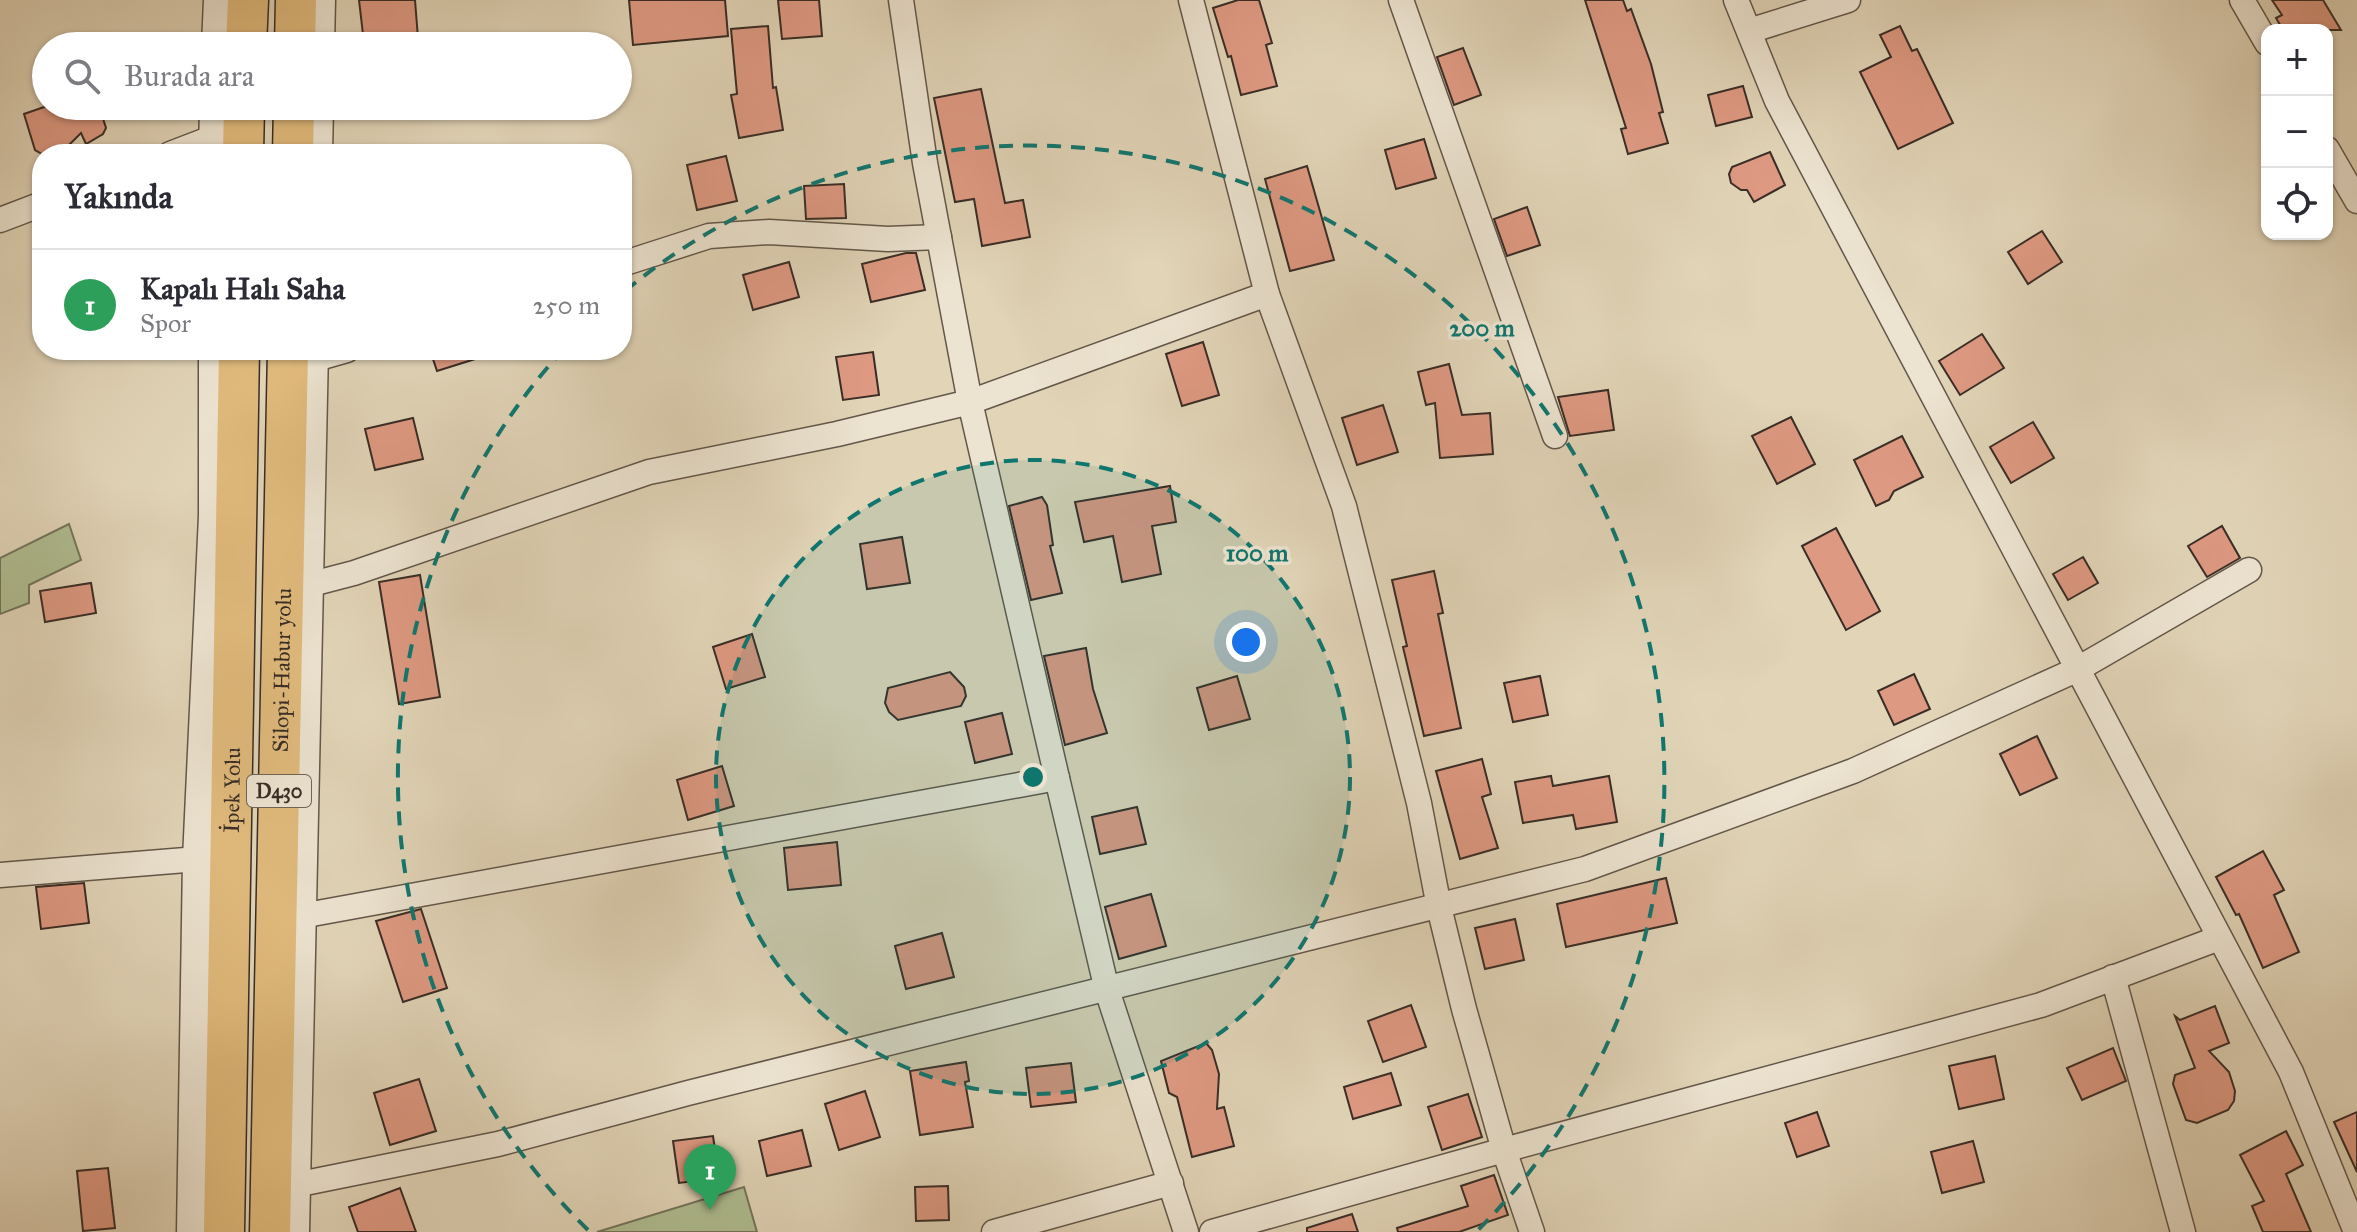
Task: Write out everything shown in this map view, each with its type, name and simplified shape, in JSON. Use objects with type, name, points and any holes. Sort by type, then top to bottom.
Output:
[{"type":"highway","points":[[247,32],[248,0]]},
{"type":"highway","points":[[295,32],[296,0]]},
{"type":"highway","points":[[293,144],[294,120]]},
{"type":"highway","name":"İpek Yolu","points":[[224,1232],[239,360]]},
{"type":"highway","name":"Silopi-Habur yolu","points":[[270,1232],[304,360]]},
{"type":"street","points":[[218,32],[219,0]]},
{"type":"street","points":[[319,32],[320,0]]},
{"type":"street","points":[[901,0],[939,237],[970,402],[1107,990],[1186,1232]]},
{"type":"street","points":[[1191,0],[1267,294],[1344,506],[1419,803],[1439,907],[1504,1150],[1532,1232]]},
{"type":"street","points":[[1401,0],[1555,436]]},
{"type":"street","points":[[1736,0],[1777,101],[2291,1072],[2356,1232]]},
{"type":"street","points":[[1749,31],[1848,0]]},
{"type":"street","points":[[2242,0],[2261,33]]},
{"type":"street","points":[[317,144],[318,120]]},
{"type":"street","points":[[194,144],[228,130]]},
{"type":"street","points":[[2333,159],[2357,201]]},
{"type":"street","points":[[0,220],[32,208]]},
{"type":"street","points":[[632,261],[709,236],[769,232],[888,239],[939,237]]},
{"type":"street","points":[[308,585],[354,573],[649,472],[837,434],[970,402],[1267,294]]},
{"type":"street","points":[[192,1232],[198,859],[214,516],[214,360]]},
{"type":"street","points":[[294,1232],[308,585],[304,360]]},
{"type":"street","points":[[295,1185],[498,1144],[688,1093],[1585,869],[1838,777],[2076,670],[2249,570]]},
{"type":"street","points":[[301,916],[1057,778]]},
{"type":"street","points":[[0,875],[198,859]]},
{"type":"street","points":[[1212,1232],[2041,1005],[2219,938]]},
{"type":"street","points":[[2113,977],[2183,1232]]},
{"type":"street","points":[[994,1232],[1171,1183]]},
{"type":"green space","points":[[69,524],[81,560],[29,585],[29,603],[0,614],[0,558]]},
{"type":"green space","points":[[744,1187],[757,1232],[597,1232]]},
{"type":"building","points":[[359,0],[415,0],[418,32],[363,32]]},
{"type":"building","points":[[629,0],[725,0],[728,36],[633,45]]},
{"type":"building","points":[[778,0],[819,0],[822,36],[782,39]]},
{"type":"building","points":[[1238,0],[1259,0],[1272,43],[1266,45],[1277,86],[1241,95],[1231,56],[1228,57],[1213,8]]},
{"type":"building","points":[[1585,0],[1623,0],[1627,11],[1631,9],[1651,64],[1663,112],[1659,113],[1668,143],[1628,154],[1621,129],[1626,128]]},
{"type":"building","points":[[2272,0],[2323,0],[2341,30],[2333,30],[2333,24],[2280,24],[2276,18],[2282,15]]},
{"type":"building","points":[[768,26],[773,88],[776,87],[783,130],[739,138],[731,95],[737,94],[731,29]]},
{"type":"building","points":[[1900,26],[1912,51],[1917,49],[1953,123],[1898,149],[1860,72],[1891,57],[1880,35]]},
{"type":"building","points":[[1463,48],[1481,95],[1454,105],[1437,57]]},
{"type":"building","points":[[1743,86],[1752,117],[1716,126],[1708,95]]},
{"type":"building","points":[[981,89],[1005,203],[1023,200],[1030,237],[982,246],[974,199],[955,202],[934,98]]},
{"type":"building","points":[[32,111],[32,120],[103,120],[106,128],[103,134],[86,144],[81,133],[70,144],[33,144],[24,114]]},
{"type":"building","points":[[1424,139],[1436,178],[1396,189],[1385,150]]},
{"type":"building","points":[[1770,152],[1785,185],[1754,202],[1747,190],[1741,190],[1731,183],[1729,174],[1732,167]]},
{"type":"building","points":[[726,156],[737,201],[697,210],[687,165]]},
{"type":"building","points":[[1307,166],[1334,260],[1290,271],[1265,179]]},
{"type":"building","points":[[844,184],[846,218],[806,219],[804,186]]},
{"type":"building","points":[[1527,207],[1540,245],[1507,256],[1494,219]]},
{"type":"building","points":[[2042,231],[2062,262],[2028,284],[2008,252]]},
{"type":"building","points":[[916,253],[925,290],[871,302],[862,264]]},
{"type":"building","points":[[789,262],[799,297],[753,310],[743,275]]},
{"type":"building","points":[[1982,334],[2004,368],[1960,395],[1939,361]]},
{"type":"building","points":[[1203,342],[1219,395],[1182,406],[1166,354]]},
{"type":"building","points":[[873,352],[879,395],[843,400],[836,357]]},
{"type":"building","points":[[433,360],[472,360],[437,371]]},
{"type":"building","points":[[1449,364],[1462,415],[1490,413],[1493,454],[1440,458],[1435,403],[1426,405],[1418,372]]},
{"type":"building","points":[[1608,390],[1614,430],[1570,436],[1558,397]]},
{"type":"building","points":[[1383,405],[1398,452],[1357,465],[1342,418]]},
{"type":"building","points":[[1791,417],[1815,464],[1777,484],[1752,436]]},
{"type":"building","points":[[413,418],[423,459],[375,470],[365,429]]},
{"type":"building","points":[[2033,422],[2054,458],[2011,483],[1990,447]]},
{"type":"building","points":[[1902,436],[1923,477],[1894,491],[1889,500],[1876,506],[1854,460]]},
{"type":"building","points":[[1170,486],[1176,522],[1152,526],[1161,574],[1122,582],[1113,536],[1084,542],[1075,502]]},
{"type":"building","points":[[1042,497],[1047,505],[1053,545],[1050,546],[1062,593],[1031,600],[1009,506]]},
{"type":"building","points":[[2222,526],[2240,558],[2207,577],[2188,546]]},
{"type":"building","points":[[1836,528],[1880,611],[1846,630],[1802,546]]},
{"type":"building","points":[[902,537],[910,583],[867,589],[860,544]]},
{"type":"building","points":[[2083,557],[2098,583],[2068,600],[2053,574]]},
{"type":"building","points":[[1434,571],[1443,613],[1438,614],[1461,728],[1424,736],[1403,647],[1407,646],[1392,580]]},
{"type":"building","points":[[420,575],[440,697],[399,704],[379,582]]},
{"type":"building","points":[[91,583],[96,613],[45,622],[40,591]]},
{"type":"building","points":[[752,634],[765,677],[726,689],[713,647]]},
{"type":"building","points":[[1086,648],[1093,689],[1107,733],[1065,745],[1044,656]]},
{"type":"building","points":[[950,672],[964,687],[966,696],[961,706],[898,720],[889,712],[885,703],[888,688]]},
{"type":"building","points":[[1914,674],[1930,709],[1894,725],[1878,691]]},
{"type":"building","points":[[1237,676],[1250,719],[1209,730],[1197,688]]},
{"type":"building","points":[[1540,676],[1548,715],[1513,722],[1504,683]]},
{"type":"building","points":[[1002,713],[1012,754],[975,763],[965,722]]},
{"type":"building","points":[[2037,736],[2057,778],[2020,795],[2000,754]]},
{"type":"building","points":[[1482,759],[1491,794],[1482,797],[1498,848],[1460,859],[1436,771]]},
{"type":"building","points":[[722,766],[734,806],[688,820],[677,780]]},
{"type":"building","points":[[1551,776],[1553,786],[1609,776],[1617,822],[1576,829],[1573,815],[1523,823],[1515,782]]},
{"type":"building","points":[[1137,807],[1146,844],[1100,854],[1092,817]]},
{"type":"building","points":[[837,842],[841,885],[788,890],[784,848]]},
{"type":"building","points":[[2263,851],[2284,890],[2274,895],[2299,952],[2263,968],[2239,914],[2236,915],[2216,877]]},
{"type":"building","points":[[1666,878],[1677,923],[1566,947],[1557,904]]},
{"type":"building","points":[[84,883],[89,923],[41,929],[36,887]]},
{"type":"building","points":[[1151,894],[1166,946],[1119,959],[1105,907]]},
{"type":"building","points":[[421,909],[447,988],[403,1002],[376,921]]},
{"type":"building","points":[[1515,919],[1524,960],[1485,969],[1475,928]]},
{"type":"building","points":[[942,933],[954,977],[906,989],[895,946]]},
{"type":"building","points":[[1411,1005],[1426,1047],[1383,1062],[1368,1021]]},
{"type":"building","points":[[2215,1006],[2229,1043],[2209,1051],[2229,1072],[2235,1091],[2234,1101],[2228,1110],[2197,1123],[2186,1120],[2173,1084],[2175,1075],[2195,1068],[2175,1016],[2180,1020]]},
{"type":"building","points":[[1206,1043],[1212,1050],[1219,1074],[1217,1109],[1224,1107],[1234,1146],[1192,1157],[1177,1097],[1169,1093],[1161,1061]]},
{"type":"building","points":[[2113,1048],[2126,1081],[2082,1100],[2067,1068]]},
{"type":"building","points":[[1995,1056],[2004,1099],[1959,1109],[1949,1066]]},
{"type":"building","points":[[966,1062],[969,1081],[965,1082],[973,1127],[920,1135],[910,1071]]},
{"type":"building","points":[[1071,1063],[1076,1102],[1031,1107],[1026,1068]]},
{"type":"building","points":[[1391,1073],[1401,1105],[1353,1119],[1344,1087]]},
{"type":"building","points":[[419,1079],[436,1131],[390,1145],[374,1093]]},
{"type":"building","points":[[865,1091],[880,1137],[839,1150],[825,1104]]},
{"type":"building","points":[[1468,1094],[1482,1137],[1442,1150],[1428,1107]]},
{"type":"building","points":[[1817,1112],[1829,1146],[1797,1157],[1785,1123]]},
{"type":"building","points":[[2357,1112],[2357,1172],[2334,1122]]},
{"type":"building","points":[[802,1130],[811,1166],[767,1176],[759,1141]]},
{"type":"building","points":[[2286,1131],[2303,1165],[2286,1174],[2311,1232],[2263,1232],[2252,1206],[2264,1201],[2240,1155]]},
{"type":"building","points":[[713,1136],[719,1178],[679,1183],[673,1141]]},
{"type":"building","points":[[1973,1141],[1984,1182],[1942,1193],[1931,1152]]},
{"type":"building","points":[[108,1168],[115,1228],[83,1231],[77,1171]]},
{"type":"building","points":[[1494,1175],[1508,1215],[1459,1232],[1398,1232],[1397,1228],[1468,1206],[1461,1186]]},
{"type":"building","points":[[948,1186],[949,1220],[916,1221],[915,1187]]},
{"type":"building","points":[[400,1188],[416,1232],[358,1232],[349,1207]]},
{"type":"building","points":[[1352,1214],[1358,1232],[1307,1232],[1307,1228]]},
{"type":"place","name":"Kapalı Halı Saha","points":[[710,1210]]}]
